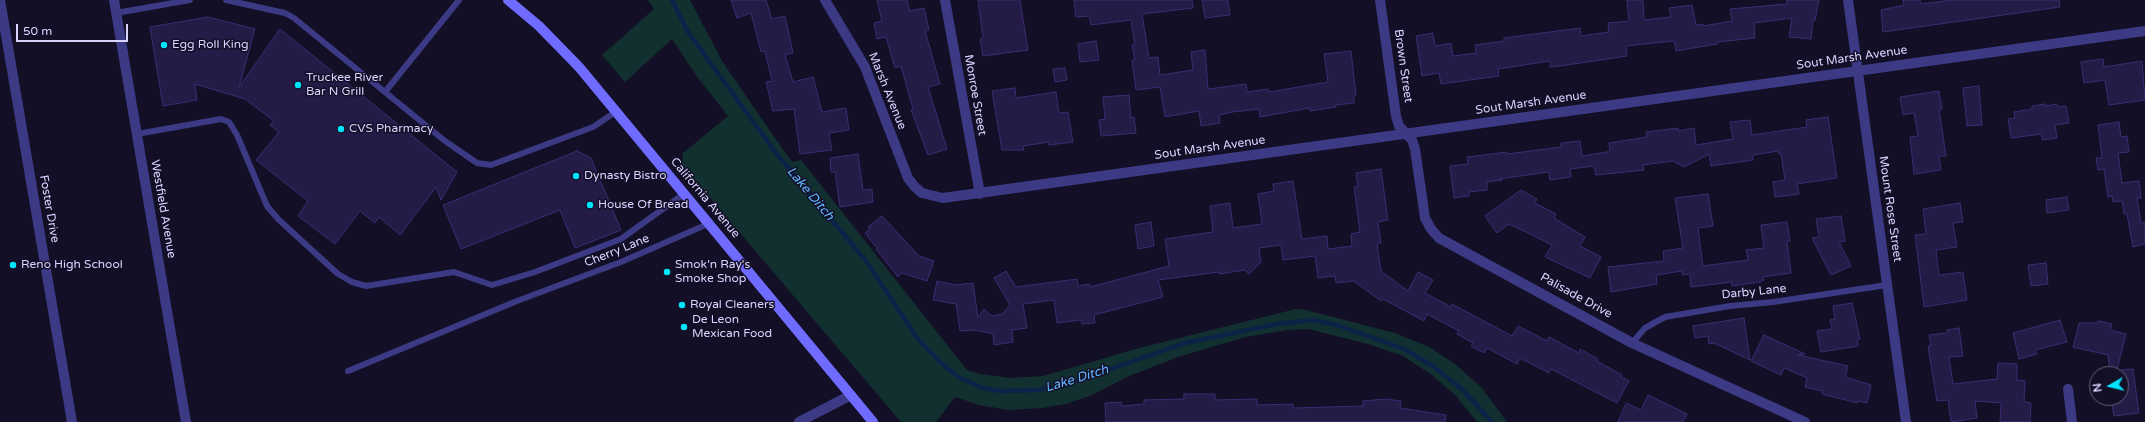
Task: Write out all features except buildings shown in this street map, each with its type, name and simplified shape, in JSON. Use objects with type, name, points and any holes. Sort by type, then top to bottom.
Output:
[{"type":"main road","name":"California Avenue","points":[[508,0],[562,48],[617,111],[873,422]]},
{"type":"street","name":"Foster Drive","points":[[0,0],[72,422]]},
{"type":"street","name":"Westfield Avenue","points":[[114,0],[186,422]]},
{"type":"street","name":"Marsh Avenue","points":[[825,0],[866,67],[908,178],[922,193]]},
{"type":"street","name":"Monroe Street","points":[[944,0],[980,194]]},
{"type":"street","name":"Brown Street","points":[[1380,0],[1396,116],[1399,126],[1406,133]]},
{"type":"street","name":"Mount Rose Street","points":[[1848,0],[1906,422]]},
{"type":"street","name":"Sout Marsh Avenue","points":[[922,193],[943,198],[980,194],[1406,133],[2145,31]]},
{"type":"street","name":"Palisade Drive","points":[[1406,133],[1412,140],[1415,149],[1425,218],[1431,229],[1439,238],[1632,343],[1805,422]]},
{"type":"street","points":[[2068,389],[2072,422]]},
{"type":"street","points":[[799,422],[851,395]]},
{"type":"lane","points":[[116,13],[190,0]]},
{"type":"lane","points":[[226,0],[250,2],[285,13],[294,18],[454,148],[477,163],[485,165],[593,128],[617,111]]},
{"type":"lane","points":[[385,92],[459,0]]},
{"type":"lane","points":[[137,134],[221,119],[229,122],[237,135],[267,206],[274,215],[338,274],[352,282],[366,286],[454,272],[492,286],[535,272],[621,239],[685,193]]},
{"type":"lane","name":"Cherry Lane","points":[[348,371],[530,296],[621,262],[710,223]]},
{"type":"lane","name":"Darby Lane","points":[[1632,343],[1645,328],[1655,321],[1672,315],[1887,285]]},
{"type":"green space","points":[[648,0],[690,0],[722,61],[792,162],[801,160],[967,370],[980,374],[1011,378],[1043,376],[1143,347],[1296,309],[1306,310],[1395,333],[1429,347],[1455,364],[1482,388],[1507,422],[1477,422],[1456,396],[1432,375],[1403,356],[1368,344],[1308,329],[1287,330],[1246,337],[1181,356],[1129,376],[1092,395],[1066,404],[1042,408],[1009,410],[979,405],[955,397],[936,422],[901,422],[682,165],[683,153],[728,116],[698,78],[672,39],[625,82],[602,55],[654,9]]},
{"type":"waterway","name":"Lake Ditch","points":[[672,0],[688,32],[776,153],[866,261],[917,338],[940,362],[960,378],[983,388],[1001,391],[1037,390],[1062,386],[1185,343],[1277,324],[1313,320],[1337,325],[1404,349],[1433,366],[1462,389],[1492,422]]},
{"type":"place","name":"Egg Roll King","points":[[164,45]]},
{"type":"place","name":"Truckee River Bar N Grill","points":[[298,85]]},
{"type":"place","name":"CVS Pharmacy","points":[[341,129]]},
{"type":"place","name":"Dynasty Bistro","points":[[576,176]]},
{"type":"place","name":"House Of Bread","points":[[590,205]]},
{"type":"place","name":"Reno High School","points":[[13,265]]},
{"type":"place","name":"Smok'n Ray's Smoke Shop","points":[[667,272]]},
{"type":"place","name":"Royal Cleaners","points":[[682,305]]},
{"type":"place","name":"De Leon Mexican Food","points":[[684,327]]}]
